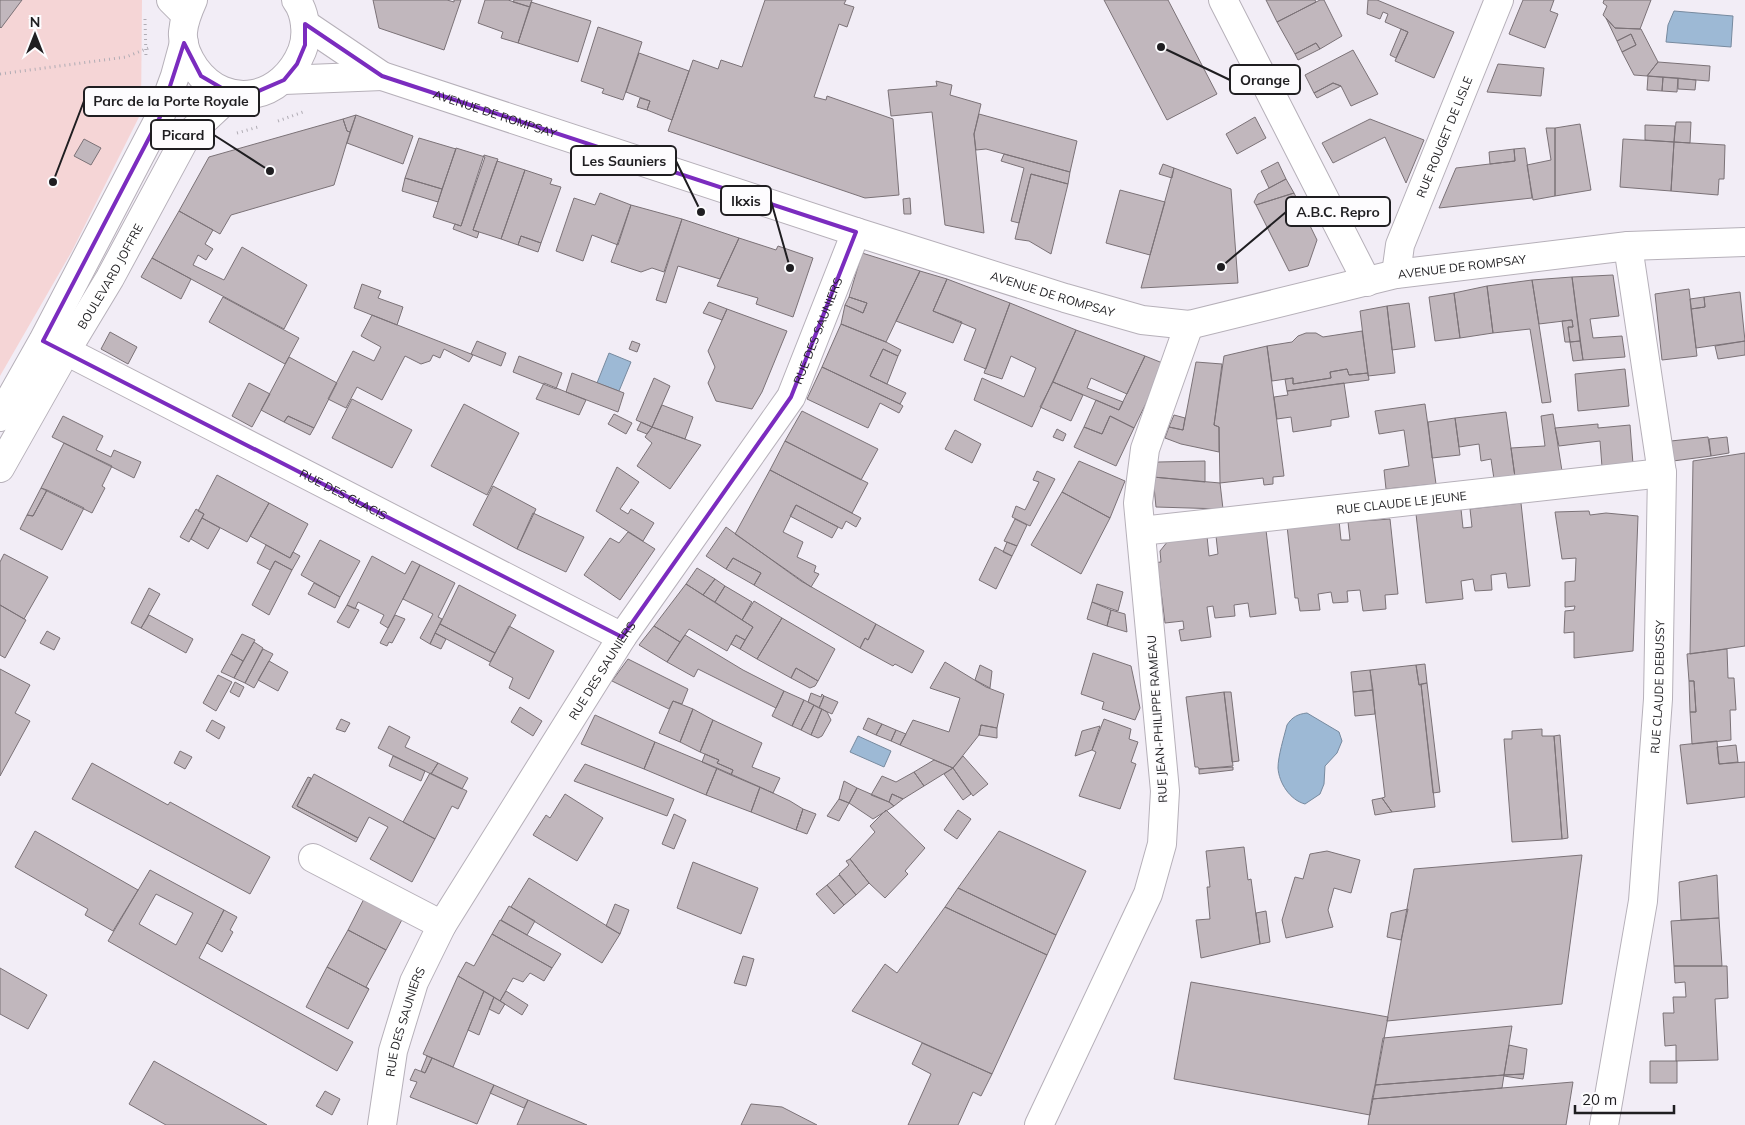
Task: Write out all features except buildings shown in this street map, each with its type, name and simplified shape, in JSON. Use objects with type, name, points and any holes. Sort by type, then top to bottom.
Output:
[{"type":"street","points":[[1223,0],[1367,282]]},
{"type":"street","name":"RUE ROUGET DE LISLE","points":[[1396,274],[1400,245],[1499,0]]},
{"type":"street","points":[[183,18],[190,61],[201,76],[215,87],[232,94],[247,96],[268,89],[284,80],[297,64],[305,45],[300,7]]},
{"type":"street","name":"AVENUE DE ROMPSAY","points":[[300,7],[382,76]]},
{"type":"street","name":"BOULEVARD JOFFRE","points":[[0,468],[160,117],[175,76],[183,18]]},
{"type":"street","name":"AVENUE DE ROMPSAY","points":[[284,80],[382,76],[856,232],[1065,298],[1142,320],[1189,325],[1396,274],[1628,246],[1745,242]]},
{"type":"street","name":"BOULEVARD JOFFRE","points":[[0,417],[110,278],[186,137],[232,94]]},
{"type":"street","name":"RUE DES SAUNIERS","points":[[382,1125],[393,1051],[414,982],[442,925],[622,636],[792,397],[856,232]]},
{"type":"street","name":"RUE CLAUDE DEBUSSY","points":[[1604,1125],[1644,901],[1658,699],[1662,474],[1628,246]]},
{"type":"street","name":"RUE JEAN-PHILIPPE RAMEAU","points":[[1039,1125],[1148,894],[1162,844],[1165,791],[1138,503],[1144,449],[1189,325]]},
{"type":"street","name":"RUE DES GLACIS","points":[[55,346],[622,636]]},
{"type":"street","name":"RUE CLAUDE LE JEUNE","points":[[1141,531],[1662,474]]},
{"type":"street","points":[[313,858],[442,925]]},
{"type":"path","points":[[0,74],[126,57],[183,18]]},
{"type":"highlighted area","points":[[305,24],[382,76],[856,232],[791,397],[622,637],[43,341],[160,117],[184,43],[201,76],[232,94],[247,96],[284,80],[297,64],[305,45]]},
{"type":"shaded area","points":[[0,0],[142,0],[141,113],[72,251],[0,376]]},
{"type":"water","points":[[1674,11],[1733,16],[1731,47],[1666,42],[1668,25]]},
{"type":"water","points":[[609,353],[631,362],[619,391],[597,383]]},
{"type":"water","points":[[1307,713],[1339,732],[1342,741],[1337,753],[1325,766],[1324,784],[1320,794],[1305,804],[1295,799],[1286,790],[1278,768],[1287,725],[1296,716]]},
{"type":"water","points":[[858,736],[891,751],[884,767],[850,752]]},
{"type":"place","name":"Orange","points":[[1161,47]]},
{"type":"place","name":"Picard","points":[[270,171]]},
{"type":"place","name":"Parc de la Porte Royale","points":[[53,182]]},
{"type":"place","name":"Les Sauniers","points":[[701,212]]},
{"type":"place","name":"A.B.C. Repro","points":[[1221,267]]},
{"type":"place","name":"Ikxis","points":[[790,268]]}]
